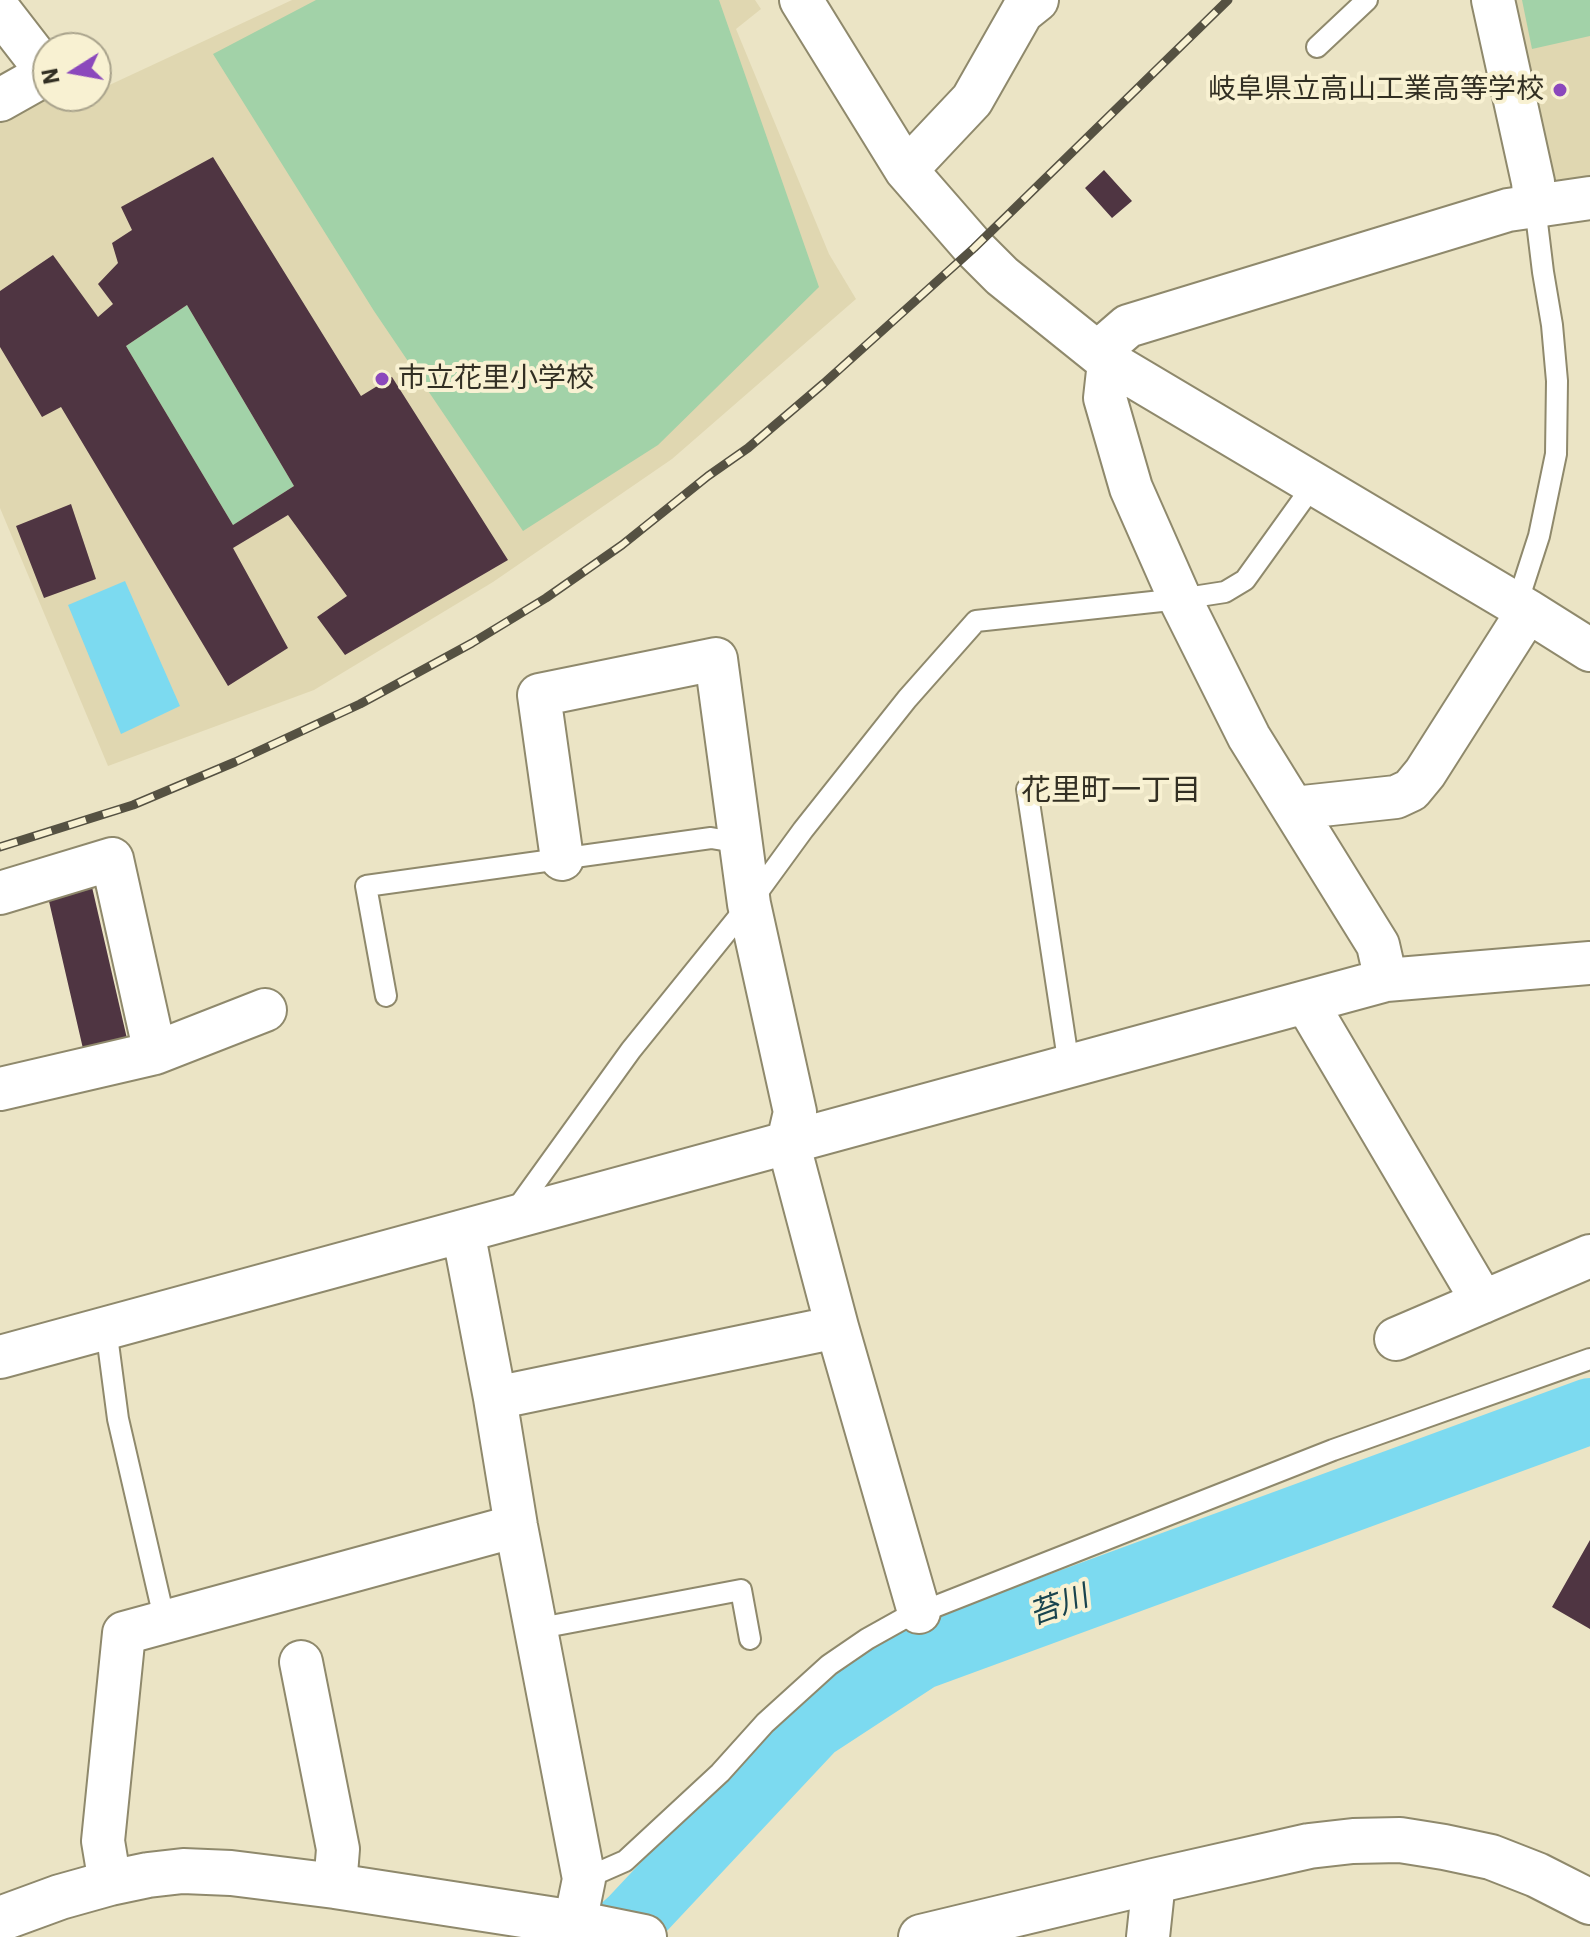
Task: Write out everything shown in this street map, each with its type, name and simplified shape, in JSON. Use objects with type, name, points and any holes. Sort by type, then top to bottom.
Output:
[{"type":"street","points":[[801,0],[906,170],[1002,276],[1103,357],[1590,650]]},
{"type":"street","points":[[906,170],[972,100],[1022,12],[1037,0]]},
{"type":"street","points":[[1493,0],[1533,182],[1535,206]]},
{"type":"street","points":[[0,11],[48,73],[0,100]]},
{"type":"street","points":[[1386,980],[1378,945],[1249,737],[1180,599],[1131,488],[1105,398],[1103,357],[1128,326],[1508,210],[1590,198]]},
{"type":"street","points":[[1294,808],[1396,797],[1411,790],[1425,773],[1522,608]]},
{"type":"street","points":[[562,859],[539,695],[716,659],[749,904],[795,1112],[788,1142],[837,1327],[919,1612]]},
{"type":"street","points":[[0,893],[112,859],[155,1053]]},
{"type":"street","points":[[0,1357],[1386,980],[1590,963]]},
{"type":"street","points":[[1306,1002],[1483,1302]]},
{"type":"street","points":[[0,1089],[155,1053],[265,1010]]},
{"type":"street","points":[[463,1231],[584,1879],[580,1924]]},
{"type":"street","points":[[1396,1339],[1590,1256]]},
{"type":"street","points":[[495,1398],[837,1327]]},
{"type":"street","points":[[110,1883],[103,1841],[124,1633],[516,1526]]},
{"type":"street","points":[[301,1662],[338,1849],[335,1886]]},
{"type":"street","points":[[921,1937],[1309,1846],[1353,1841],[1400,1840],[1491,1857],[1537,1875],[1590,1902]]},
{"type":"street","points":[[0,1919],[110,1883],[183,1871],[231,1873],[335,1886],[580,1924],[644,1937]]},
{"type":"street","points":[[1148,1937],[1154,1881]]},
{"type":"lane","points":[[1317,47],[1367,0]]},
{"type":"lane","points":[[1522,608],[1556,454],[1557,381],[1535,206]]},
{"type":"lane","points":[[511,1218],[631,1050],[749,904],[803,830],[907,699],[976,621],[1225,592],[1245,580],[1314,484]]},
{"type":"lane","points":[[1027,789],[1069,1066]]},
{"type":"lane","points":[[386,996],[366,886],[711,838],[741,843]]},
{"type":"lane","points":[[106,1328],[118,1419],[165,1622]]},
{"type":"lane","points":[[584,1879],[625,1861],[720,1773],[765,1723],[829,1665],[901,1620],[1333,1450],[1590,1359]]},
{"type":"lane","points":[[535,1629],[741,1590],[750,1639]]},
{"type":"shaded area","name":"市立花里小学校","points":[[292,0],[755,0],[761,9],[736,29],[829,254],[856,299],[672,459],[493,582],[314,690],[108,766],[0,508],[0,115],[32,102],[32,112],[112,112],[112,84]]},
{"type":"shaded area","name":"岐阜県立高山工業高等学校","points":[[1510,0],[1590,0],[1590,180],[1549,185]]},
{"type":"green space","points":[[316,0],[719,0],[819,287],[658,445],[523,531],[374,311],[213,54]]},
{"type":"green space","points":[[1522,0],[1590,0],[1590,36],[1532,49]]},
{"type":"green space","points":[[187,305],[294,486],[233,525],[126,346]]},
{"type":"water","points":[[125,581],[180,706],[121,734],[68,605]]},
{"type":"building","points":[[213,157],[361,396],[392,377],[508,560],[345,655],[317,617],[347,596],[288,515],[233,548],[288,648],[228,686],[61,407],[42,417],[0,347],[0,291],[53,255],[98,317],[113,304],[98,284],[118,263],[112,243],[132,230],[121,207]],"holes":[[[187,305],[294,486],[233,525],[126,346]]]},
{"type":"building","points":[[1104,170],[1132,201],[1112,218],[1085,188]]},
{"type":"building","points":[[71,504],[96,579],[44,598],[16,526]]},
{"type":"building","points":[[92,887],[128,1043],[84,1053],[48,897]]},
{"type":"building","points":[[1590,1540],[1590,1629],[1552,1607]]},
{"type":"waterway","name":"苔川","points":[[613,1937],[813,1727],[920,1657],[1590,1411]]},
{"type":"railway","points":[[0,847],[133,805],[235,762],[360,704],[472,643],[546,598],[622,545],[748,448],[823,384],[974,248],[1228,0]]},
{"type":"place","name":"岐阜県立高山工業高等学校","points":[[1560,90]]},
{"type":"place","name":"市立花里小学校","points":[[382,379]]},
{"type":"district","name":"花里町一丁目","points":[[1111,791]]}]
